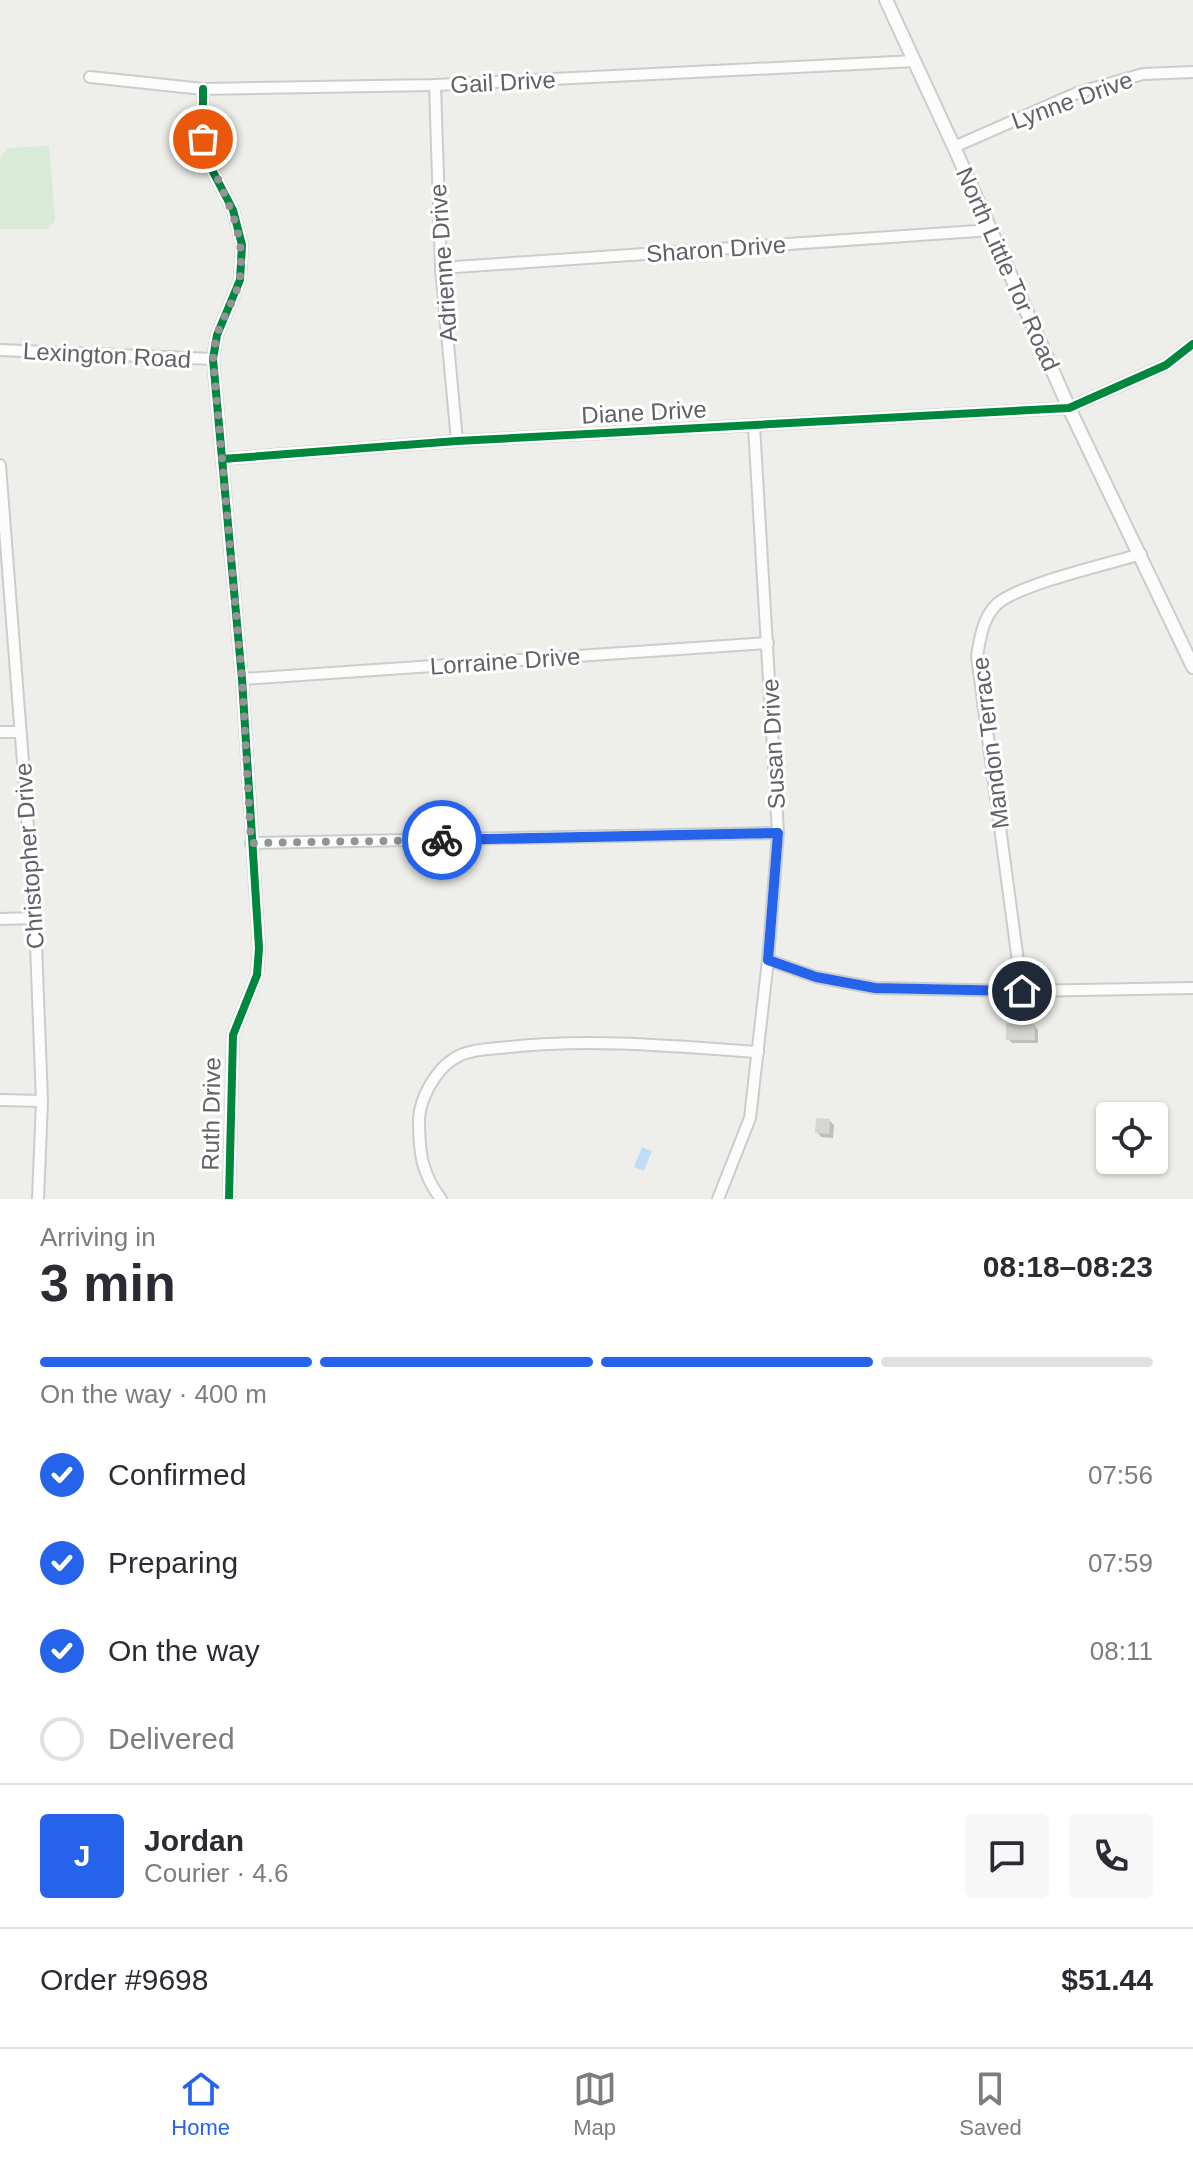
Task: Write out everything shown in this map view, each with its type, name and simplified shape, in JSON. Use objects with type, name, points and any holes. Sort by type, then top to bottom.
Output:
[{"type":"street","name":"North Little Tor Road","points":[[886,0],[992,230],[1069,408],[1193,667]]},
{"type":"street","name":"Gail Drive","points":[[90,77],[203,89],[435,85],[915,61]]},
{"type":"street","name":"Lynne Drive","points":[[954,147],[1077,93],[1143,74],[1193,72]]},
{"type":"street","name":"Adrienne Drive","points":[[435,85],[441,268],[457,441]]},
{"type":"street","name":"Ruth Drive","points":[[203,89],[203,139],[211,168],[233,210],[242,245],[240,280],[217,335],[213,359],[242,679],[259,948],[257,975],[233,1035],[229,1199]]},
{"type":"street","name":"Sharon Drive","points":[[441,268],[992,230]]},
{"type":"street","points":[[1069,408],[1166,365],[1193,344]]},
{"type":"street","name":"Lexington Road","points":[[0,350],[213,359]]},
{"type":"street","name":"Diane Drive","points":[[222,459],[457,441],[1069,408]]},
{"type":"street","name":"Susan Drive","points":[[718,1199],[750,1118],[768,960],[778,833],[754,426]]},
{"type":"street","name":"Christopher Drive","points":[[0,465],[3,554],[35,918],[42,1101],[38,1199]]},
{"type":"street","name":"Mandon Terrace","points":[[1022,991],[977,656],[982,628],[997,604],[1023,590],[1141,554]]},
{"type":"street","name":"Lorraine Drive","points":[[242,679],[768,643]]},
{"type":"street","points":[[0,732],[19,732]]},
{"type":"street","points":[[251,843],[778,833]]},
{"type":"street","points":[[0,919],[35,918]]},
{"type":"street","points":[[768,960],[816,977],[875,988],[1022,991],[1193,988]]},
{"type":"street","points":[[441,1199],[430,1185],[419,1150],[420,1107],[433,1080],[455,1058],[484,1050],[543,1043],[613,1041],[758,1052]]},
{"type":"street","points":[[0,1100],[42,1101]]},
{"type":"green space","points":[[49,146],[55,221],[47,229],[0,229],[0,157],[8,148]]},
{"type":"water","points":[[642,1147],[652,1151],[644,1171],[634,1167]]},
{"type":"building","points":[[1006,1023],[1034,1023],[1035,1040],[1006,1040]]},
{"type":"building","points":[[816,1118],[830,1119],[829,1134],[815,1133]]},
{"type":"cycle path","points":[[203,89],[203,139],[211,168],[233,210],[242,245],[240,280],[217,335],[213,359],[242,679],[259,948],[257,975],[233,1035],[229,1199]]},
{"type":"cycle path","points":[[222,459],[457,441],[1069,408],[1166,365],[1193,344]]},
{"type":"way so far","points":[[203,139],[211,168],[233,210],[242,245],[240,280],[217,335],[213,359],[242,679],[251,843],[442,840]]},
{"type":"route","points":[[442,840],[778,833],[768,960],[816,977],[875,988],[1022,991]]}]
